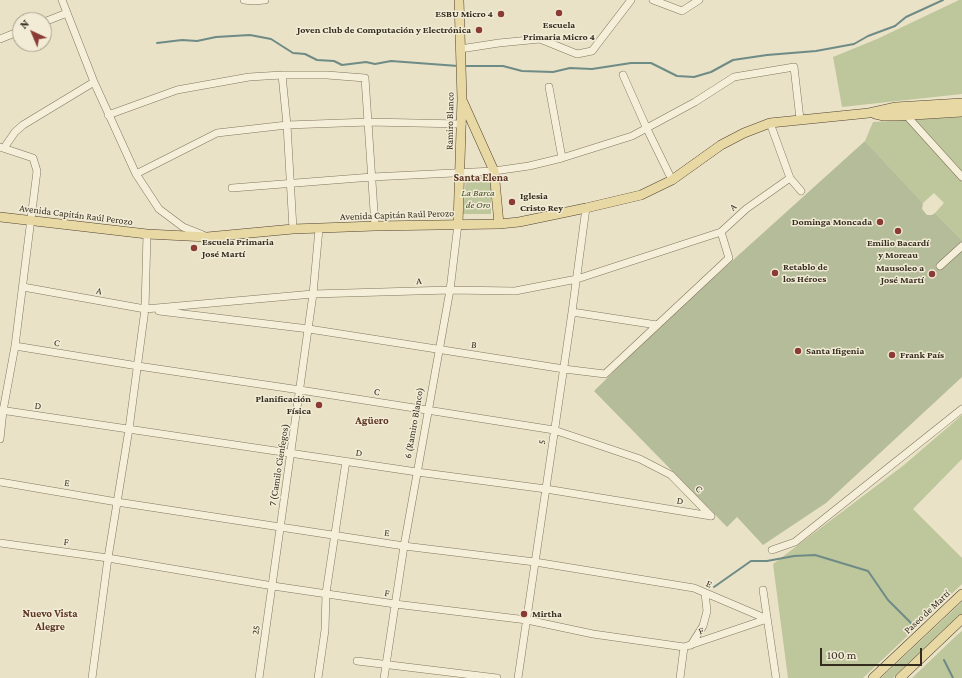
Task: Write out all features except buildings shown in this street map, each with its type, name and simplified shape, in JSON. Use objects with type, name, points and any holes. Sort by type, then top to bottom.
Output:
[{"type":"main road","name":"Ramiro Blanco","points":[[459,0],[462,99],[460,172]]},
{"type":"main road","points":[[462,99],[494,171],[498,224]]},
{"type":"main road","name":"Avenida Capitán Raúl Perozo","points":[[900,113],[962,102]]},
{"type":"main road","name":"Avenida Capitán Raúl Perozo","points":[[0,217],[147,234],[207,237],[293,229],[498,224],[519,222],[586,208],[641,194],[672,180],[721,145],[744,133],[770,123],[869,112],[962,112]]},
{"type":"main road","name":"6 (Ramiro Blanco)","points":[[458,224],[460,172]]},
{"type":"main road","name":"Paseo de Martí","points":[[873,678],[962,594]]},
{"type":"main road","points":[[900,678],[962,620]]},
{"type":"street","points":[[62,0],[108,115],[136,174],[159,209],[183,227],[207,237]]},
{"type":"street","points":[[244,0],[265,0]]},
{"type":"street","points":[[460,53],[499,43],[540,39],[577,54],[592,51],[631,0]]},
{"type":"street","points":[[653,0],[682,11],[698,0]]},
{"type":"street","points":[[52,19],[67,13]]},
{"type":"street","points":[[0,38],[12,34]]},
{"type":"street","points":[[232,188],[290,182],[494,171],[529,166],[562,158],[632,136],[695,102],[734,77],[794,67],[800,119]]},
{"type":"street","points":[[282,75],[287,125],[293,229]]},
{"type":"street","points":[[108,115],[177,90],[249,77],[327,75],[365,78],[375,226]]},
{"type":"street","points":[[623,75],[672,180]]},
{"type":"street","points":[[0,439],[2,410],[15,346],[37,171],[33,158],[2,147],[23,124],[94,82]]},
{"type":"street","points":[[549,86],[562,158]]},
{"type":"street","points":[[900,113],[962,177]]},
{"type":"street","points":[[136,174],[217,133],[287,125],[369,122],[462,124]]},
{"type":"street","points":[[770,123],[790,178],[801,191]]},
{"type":"street","name":"A","points":[[23,286],[145,309],[313,294],[450,290],[515,290],[577,278],[721,232],[746,209],[790,178]]},
{"type":"street","name":"5","points":[[518,678],[564,369],[586,208]]},
{"type":"street","name":"6 (Ramiro Blanco)","points":[[384,678],[427,410],[450,290],[458,224]]},
{"type":"street","name":"7 (Camilo Cienfegos)","points":[[273,586],[280,526],[292,453],[313,294],[319,228]]},
{"type":"street","name":"B","points":[[145,309],[308,329],[438,350],[605,374],[729,258],[721,232]]},
{"type":"street","points":[[92,678],[108,558],[138,366],[145,309],[147,234]]},
{"type":"street","points":[[940,266],[962,246]]},
{"type":"street","points":[[572,312],[657,325]]},
{"type":"street","name":"C","points":[[15,346],[554,430],[640,459],[671,475],[711,516]]},
{"type":"street","points":[[772,550],[795,542],[962,409]]},
{"type":"street","name":"D","points":[[2,410],[417,472],[546,489],[711,516]]},
{"type":"street","points":[[318,678],[325,630],[326,593],[346,461]]},
{"type":"street","name":"E","points":[[0,482],[117,502],[404,546],[535,562],[694,588],[767,619]]},
{"type":"street","name":"F","points":[[0,543],[108,558],[273,586],[395,604],[527,620],[593,634],[687,646],[767,619]]},
{"type":"street","name":"25","points":[[259,678],[273,586]]},
{"type":"street","points":[[763,590],[776,678]]},
{"type":"street","points":[[680,678],[687,646],[703,626],[706,611],[705,593]]},
{"type":"street","points":[[357,661],[497,678]]},
{"type":"green space","points":[[959,0],[962,0],[962,94],[842,107],[833,57],[877,39]]},
{"type":"green space","points":[[962,117],[962,240],[935,213],[944,203],[934,193],[923,203],[865,141],[873,122]]},
{"type":"green space","name":"Santa Ifigenia","points":[[865,141],[923,203],[922,209],[927,215],[932,215],[935,213],[962,240],[962,377],[826,503],[763,545],[737,517],[727,527],[594,391],[661,325]]},
{"type":"green space","name":"La Barca de Oro","points":[[491,176],[491,214],[463,214],[466,177]]},
{"type":"green space","points":[[962,415],[962,459],[913,509],[962,558],[962,584],[863,678],[788,678],[773,564],[904,465]]},
{"type":"green space","points":[[962,602],[962,614],[893,678],[881,678]]},
{"type":"green space","points":[[962,631],[962,678],[912,678],[956,636]]},
{"type":"waterway","points":[[463,66],[503,66],[522,71],[553,72],[570,68],[592,69],[631,63],[651,63],[677,76],[694,77],[711,72],[733,60],[767,55],[816,51],[854,44],[868,36],[895,26],[906,17],[943,0]]},
{"type":"waterway","points":[[157,43],[182,40],[197,41],[216,37],[250,35],[271,39],[293,53],[305,54],[317,60],[334,61],[342,65],[366,62],[375,64],[391,61],[458,66]]},
{"type":"waterway","points":[[714,587],[751,561],[767,561],[794,556],[815,555],[868,571],[888,600],[914,626]]},
{"type":"waterway","points":[[944,660],[953,678]]},
{"type":"place","name":"Escuela Primaria Micro 4","points":[[559,13]]},
{"type":"place","name":"ESBU Micro 4","points":[[501,14]]},
{"type":"place","name":"Joven Club de Computación y Electrónica","points":[[479,30]]},
{"type":"place","name":"Iglesia Cristo Rey","points":[[512,202]]},
{"type":"place","name":"Dominga Moncada","points":[[880,222]]},
{"type":"place","name":"Emilio Bacardí y Moreau","points":[[898,231]]},
{"type":"place","name":"Escuela Primaria José Martí","points":[[194,248]]},
{"type":"place","name":"Retablo de los Héroes","points":[[775,273]]},
{"type":"place","name":"Mausoleo a José Martí","points":[[932,274]]},
{"type":"place","name":"Santa Ifigenia","points":[[798,351]]},
{"type":"place","name":"Frank País","points":[[892,355]]},
{"type":"place","name":"Planificación Física","points":[[319,405]]},
{"type":"place","name":"Mirtha","points":[[524,614]]},
{"type":"district","name":"Santa Elena","points":[[481,178]]},
{"type":"district","name":"Agüero","points":[[372,421]]},
{"type":"district","name":"Nuevo Vista Alegre","points":[[50,620]]}]
